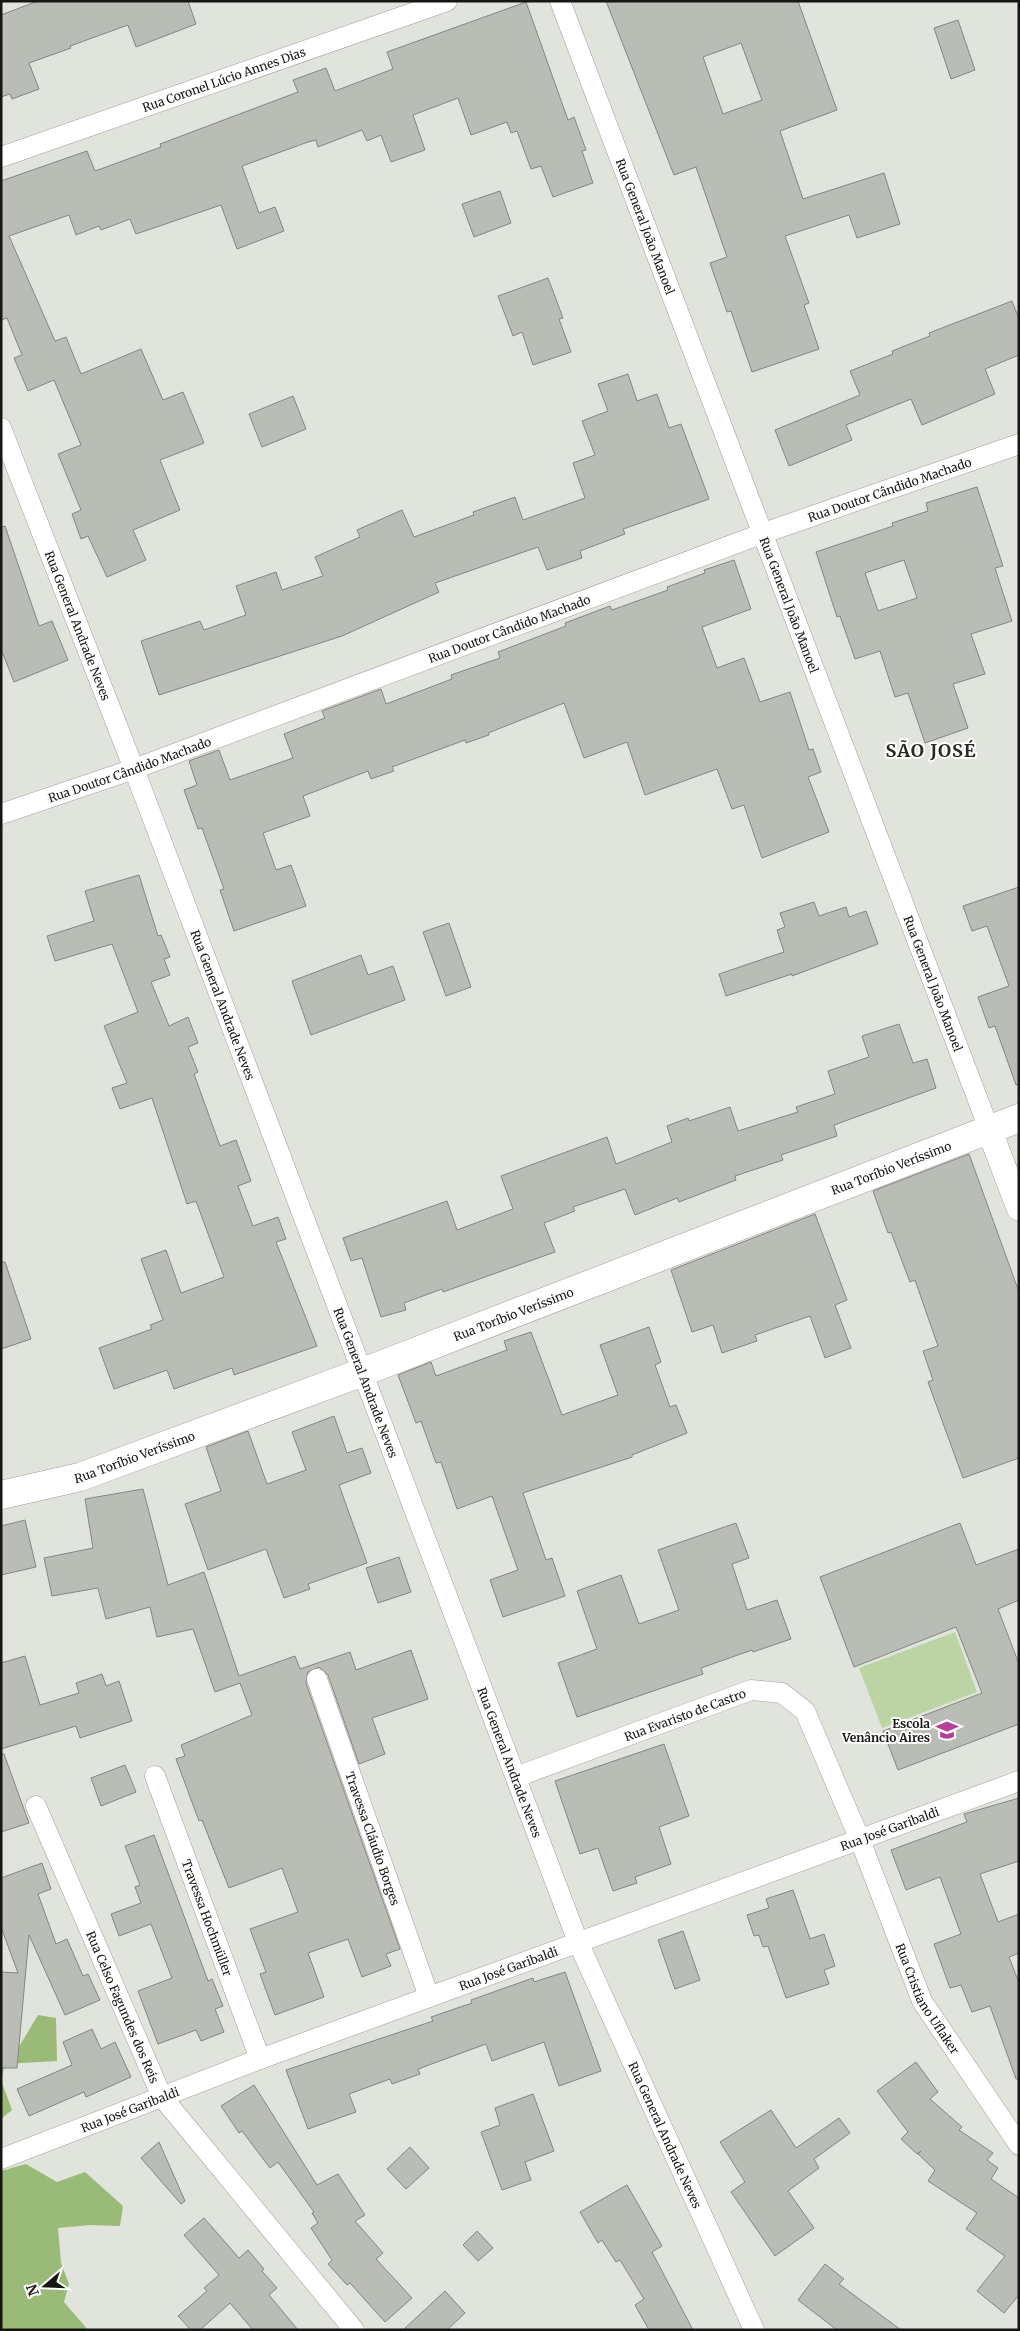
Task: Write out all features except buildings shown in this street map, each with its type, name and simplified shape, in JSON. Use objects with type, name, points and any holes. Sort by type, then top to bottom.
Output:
[{"type":"main road","name":"Rua Toríbio Veríssimo","points":[[1,1495],[80,1477],[363,1372],[1019,1118]]},
{"type":"street","name":"Rua Coronel Lúcio Annes Dias","points":[[1,157],[447,1]]},
{"type":"street","name":"Rua General João Manoel","points":[[560,1],[761,534],[1019,1208]]},
{"type":"street","name":"Rua General Andrade Neves","points":[[1,428],[134,768],[578,1942],[754,2330]]},
{"type":"street","name":"Rua Doutor Cândido Machado","points":[[1,814],[134,768],[761,534],[1019,444]]},
{"type":"street","name":"Travessa Cláudio Borges","points":[[317,1679],[429,1996]]},
{"type":"street","name":"Rua Evaristo de Castro","points":[[516,1777],[751,1690],[782,1693],[804,1712],[860,1840]]},
{"type":"street","name":"Travessa Hochmüller","points":[[155,1776],[260,2059]]},
{"type":"street","name":"Rua José Garibaldi","points":[[1,2159],[429,1996],[1019,1781]]},
{"type":"street","name":"Rua Celso Fagundes dos Reis","points":[[36,1806],[162,2097],[354,2330]]},
{"type":"street","name":"Rua Cristiano Uflaker","points":[[860,1840],[922,2001],[1019,2145]]},
{"type":"green space","points":[[955,1632],[977,1692],[882,1728],[859,1668]]},
{"type":"green space","points":[[38,2015],[56,2018],[57,2061],[5,2064],[1,2080],[1,2048],[20,2045]]},
{"type":"green space","points":[[1,2080],[12,2110],[1,2119]]},
{"type":"green space","points":[[26,2164],[57,2182],[85,2172],[123,2206],[120,2226],[90,2225],[58,2228],[61,2263],[69,2284],[64,2302],[88,2330],[1,2330],[1,2171]]},
{"type":"place","name":"Escola Venâncio Aires","points":[[947,1730]]},
{"type":"district","name":"SÃO JOSÉ","points":[[931,750]]}]
